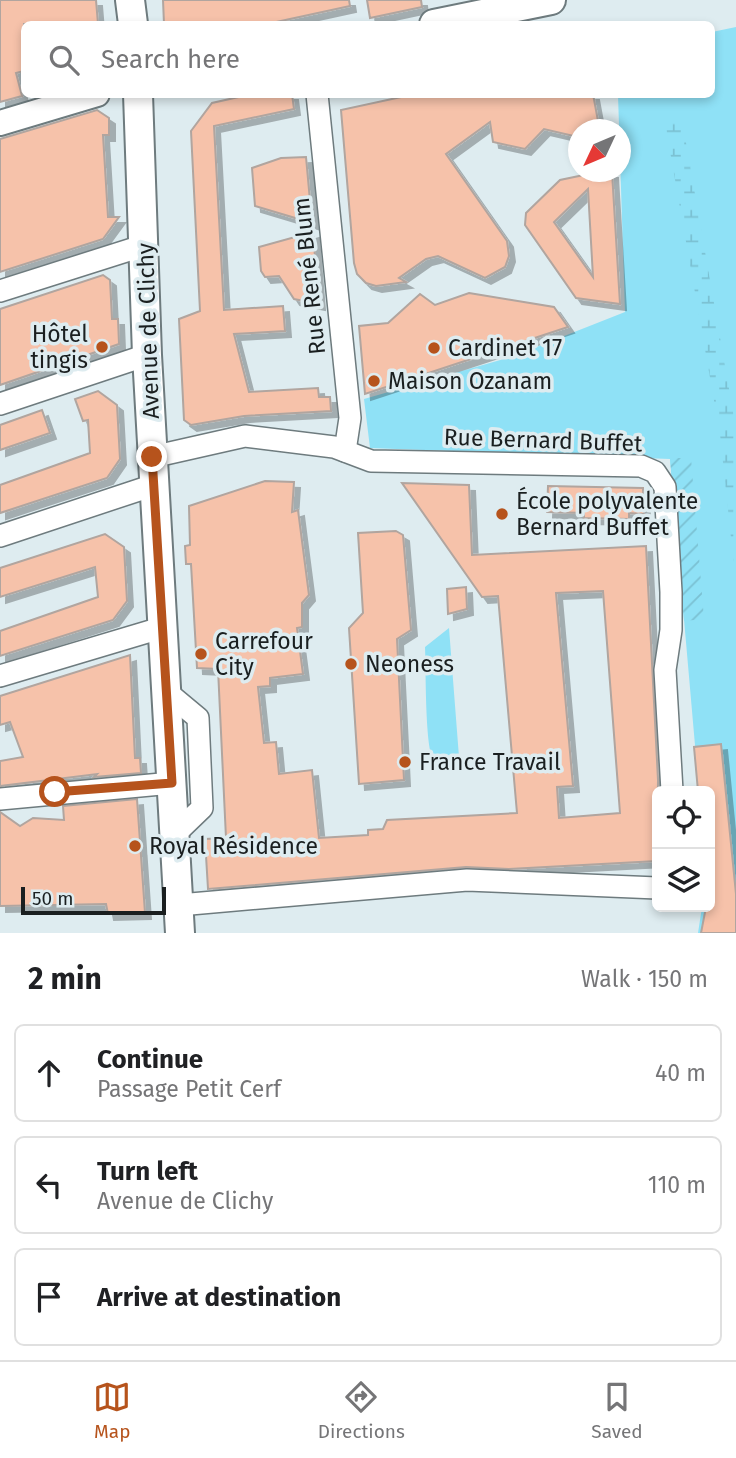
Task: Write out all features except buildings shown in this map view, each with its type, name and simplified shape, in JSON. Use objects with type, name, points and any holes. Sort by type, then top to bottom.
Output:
[{"type":"main road","points":[[130,0],[132,21]]},
{"type":"main road","points":[[449,21],[551,0]]},
{"type":"main road","name":"Avenue de Clichy","points":[[138,98],[152,457],[180,919]]},
{"type":"street","points":[[0,123],[84,98]]},
{"type":"street","name":"Rue René Blum","points":[[317,98],[350,418],[345,451]]},
{"type":"street","points":[[0,291],[145,245]]},
{"type":"street","points":[[0,404],[147,355]]},
{"type":"street","name":"Rue Bernard Buffet","points":[[152,457],[244,436],[345,451],[370,461],[641,466],[656,472],[665,488],[671,592],[671,630],[665,670],[672,786]]},
{"type":"street","points":[[0,536],[154,485]]},
{"type":"street","points":[[0,676],[164,627]]},
{"type":"street","points":[[168,693],[198,718],[202,808],[175,834]]},
{"type":"street","points":[[0,799],[172,783]]},
{"type":"street","points":[[180,919],[457,880],[652,888]]},
{"type":"green space","points":[[736,27],[736,933],[698,933],[701,912],[715,912],[715,786],[699,786],[670,459],[370,448],[364,399],[511,357],[625,312],[621,182],[631,182],[631,119],[619,119],[618,98],[715,98],[715,31]]},
{"type":"green space","points":[[682,120],[736,429],[736,585],[720,434],[665,123]]},
{"type":"green space","points":[[670,458],[691,458],[704,619],[684,621]]},
{"type":"green space","points":[[449,628],[459,757],[451,758],[451,762],[460,762],[457,769],[443,768],[433,759],[427,723],[425,647]]},
{"type":"place","name":"Hôtel tingis","points":[[102,347]]},
{"type":"place","name":"Cardinet 17","points":[[434,348]]},
{"type":"place","name":"Maison Ozanam","points":[[374,381]]},
{"type":"place","name":"École polyvalente Bernard Buffet","points":[[502,514]]},
{"type":"place","name":"Carrefour City","points":[[201,654]]},
{"type":"place","name":"Neoness","points":[[351,664]]},
{"type":"place","name":"France Travail","points":[[405,762]]},
{"type":"place","name":"Royal Résidence","points":[[135,846]]},
{"type":"route","points":[[55,792],[172,783],[152,457]]}]
